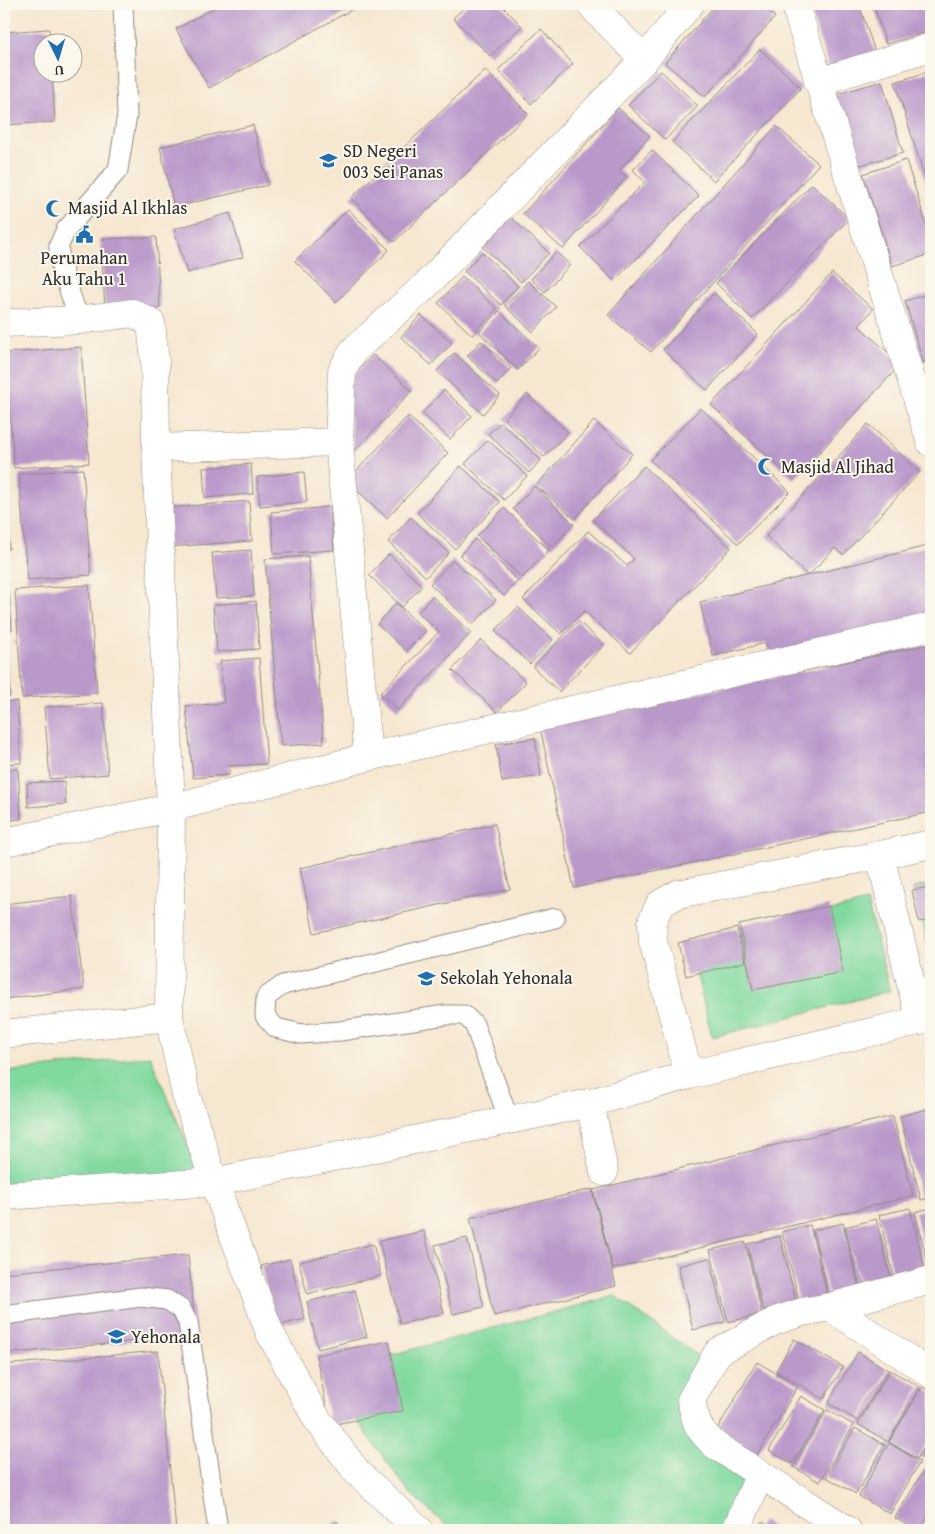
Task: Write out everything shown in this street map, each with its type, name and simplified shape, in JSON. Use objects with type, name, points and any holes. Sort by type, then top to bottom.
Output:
[{"type":"street","points":[[590,4],[644,60]]},
{"type":"street","points":[[368,758],[339,442],[342,371],[353,350],[424,287],[644,60],[690,4]]},
{"type":"street","points":[[795,4],[931,443]]},
{"type":"street","points":[[818,82],[931,47]]},
{"type":"street","points":[[4,323],[79,320],[133,313],[151,322],[155,363],[156,448],[171,808],[169,1016],[186,1095],[214,1182],[270,1333],[317,1419],[357,1472],[419,1530]]},
{"type":"street","points":[[156,448],[339,442]]},
{"type":"street","points":[[4,842],[171,808],[368,758],[931,626]]},
{"type":"street","points":[[688,1075],[653,941],[652,922],[660,904],[678,894],[931,844]]},
{"type":"street","points":[[4,1196],[214,1182],[590,1103],[688,1075],[926,1019],[880,855]]},
{"type":"street","points":[[4,1034],[169,1016]]},
{"type":"street","points":[[590,1103],[604,1172]]},
{"type":"street","points":[[846,1530],[715,1444],[702,1433],[695,1420],[691,1400],[718,1352],[775,1321],[802,1312],[830,1307],[931,1280]]},
{"type":"street","points":[[830,1307],[931,1374]]},
{"type":"street","points":[[736,1530],[760,1474]]},
{"type":"lane","points":[[79,320],[59,260],[59,245],[66,230],[118,170],[127,115],[123,4]]},
{"type":"lane","points":[[509,1120],[474,1024],[464,1015],[340,1031],[301,1034],[276,1028],[265,1016],[266,996],[283,985],[555,918]]},
{"type":"lane","points":[[4,1315],[141,1297],[167,1300],[181,1309],[188,1322],[218,1530]]},
{"type":"green space","points":[[931,884],[931,956],[913,888]]},
{"type":"green space","points":[[867,902],[890,991],[712,1037],[690,947]]},
{"type":"green space","points":[[150,1056],[199,1172],[4,1190],[4,1072]]},
{"type":"green space","points":[[615,1296],[705,1361],[695,1433],[765,1474],[736,1530],[451,1530],[409,1492],[322,1373]]},
{"type":"building","points":[[221,4],[362,4],[209,88],[176,29]]},
{"type":"building","points":[[469,4],[500,4],[522,26],[490,56],[453,18]]},
{"type":"building","points":[[716,4],[760,4],[775,17],[705,97],[665,63]]},
{"type":"building","points":[[808,4],[859,4],[875,52],[829,67]]},
{"type":"building","points":[[873,4],[931,4],[931,31],[886,44]]},
{"type":"building","points":[[49,29],[49,32],[32,32],[32,82],[53,82],[55,122],[4,125],[4,32]]},
{"type":"building","points":[[541,29],[573,64],[531,104],[498,70]]},
{"type":"building","points":[[760,49],[801,88],[714,181],[672,142]]},
{"type":"building","points":[[485,70],[528,114],[394,242],[351,198]]},
{"type":"building","points":[[661,71],[698,106],[665,140],[628,105]]},
{"type":"building","points":[[931,71],[931,198],[895,82]]},
{"type":"building","points":[[882,81],[903,153],[854,167],[834,95]]},
{"type":"building","points":[[618,108],[650,136],[619,170],[627,177],[563,249],[523,214]]},
{"type":"building","points":[[253,125],[268,185],[174,207],[160,147]]},
{"type":"building","points":[[776,126],[819,164],[651,352],[608,315]]},
{"type":"building","points":[[652,150],[699,196],[614,281],[580,247],[645,182],[633,170]]},
{"type":"building","points":[[4,157],[8,192],[4,193]]},
{"type":"building","points":[[906,160],[931,239],[931,254],[892,266],[863,174]]},
{"type":"building","points":[[812,184],[849,219],[752,319],[716,283]]},
{"type":"building","points":[[348,209],[389,250],[336,302],[295,261]]},
{"type":"building","points":[[230,213],[243,257],[187,273],[174,229]]},
{"type":"building","points":[[511,217],[549,253],[521,282],[483,247]]},
{"type":"building","points":[[156,237],[160,308],[105,310],[101,239]]},
{"type":"building","points":[[482,252],[518,286],[501,305],[464,271]]},
{"type":"building","points":[[556,252],[570,265],[545,292],[531,279]]},
{"type":"building","points":[[832,273],[873,309],[859,326],[901,364],[794,480],[711,405]]},
{"type":"building","points":[[462,277],[497,309],[472,335],[438,303]]},
{"type":"building","points":[[528,281],[556,307],[533,332],[505,306]]},
{"type":"building","points":[[714,293],[758,334],[707,390],[663,350]]},
{"type":"building","points":[[931,293],[931,360],[923,362],[905,301]]},
{"type":"building","points":[[499,311],[539,348],[518,370],[479,332]]},
{"type":"building","points":[[421,315],[452,343],[431,365],[401,337]]},
{"type":"building","points":[[481,341],[511,368],[497,384],[467,356]]},
{"type":"building","points":[[81,347],[89,463],[14,468],[6,353]]},
{"type":"building","points":[[454,353],[500,395],[483,414],[437,371]]},
{"type":"building","points":[[373,355],[412,391],[354,451],[346,383]]},
{"type":"building","points":[[444,390],[472,416],[450,439],[422,413]]},
{"type":"building","points":[[527,394],[568,432],[544,457],[504,419]]},
{"type":"building","points":[[701,408],[790,492],[738,544],[650,460]]},
{"type":"building","points":[[408,416],[448,453],[387,518],[347,481]]},
{"type":"building","points":[[594,421],[632,454],[575,519],[536,486]]},
{"type":"building","points":[[501,422],[541,460],[529,473],[488,434]]},
{"type":"building","points":[[868,424],[920,472],[843,555],[835,548],[808,576],[766,536]]},
{"type":"building","points":[[488,440],[527,476],[504,500],[465,464]]},
{"type":"building","points":[[251,464],[253,494],[205,498],[203,468]]},
{"type":"building","points":[[461,466],[500,502],[455,549],[417,513]]},
{"type":"building","points":[[644,466],[731,548],[630,653],[584,611],[561,634],[523,599],[588,531],[627,566],[634,559],[593,520]]},
{"type":"building","points":[[83,469],[91,575],[27,580],[19,474]]},
{"type":"building","points":[[304,472],[307,502],[260,506],[257,477]]},
{"type":"building","points":[[4,480],[6,480],[7,507],[4,508]]},
{"type":"building","points":[[534,486],[574,524],[552,547],[513,509]]},
{"type":"building","points":[[249,501],[252,541],[168,547],[165,508]]},
{"type":"building","points":[[330,507],[334,550],[274,554],[271,512]]},
{"type":"building","points":[[504,508],[549,550],[522,578],[477,536]]},
{"type":"building","points":[[4,514],[7,514],[9,549],[4,549]]},
{"type":"building","points":[[411,517],[449,553],[426,577],[388,542]]},
{"type":"building","points":[[475,539],[518,581],[504,596],[460,555]]},
{"type":"building","points":[[931,545],[931,613],[769,654],[766,643],[713,656],[700,602]]},
{"type":"building","points":[[251,550],[254,596],[216,598],[212,553]]},
{"type":"building","points":[[5,552],[7,588],[4,588]]},
{"type":"building","points":[[389,554],[422,586],[402,607],[369,575]]},
{"type":"building","points":[[308,556],[324,743],[281,746],[265,559]]},
{"type":"building","points":[[453,560],[496,600],[473,624],[430,584]]},
{"type":"building","points":[[89,585],[97,693],[22,698],[15,590]]},
{"type":"building","points":[[4,593],[9,593],[12,630],[4,630]]},
{"type":"building","points":[[432,596],[471,633],[398,710],[380,693],[439,632],[418,612]]},
{"type":"building","points":[[256,601],[259,649],[217,652],[213,605]]},
{"type":"building","points":[[396,603],[426,631],[406,651],[377,624]]},
{"type":"building","points":[[518,607],[553,640],[530,664],[495,631]]},
{"type":"building","points":[[578,621],[604,645],[559,692],[533,667]]},
{"type":"building","points":[[5,631],[10,697],[4,697]]},
{"type":"building","points":[[481,640],[526,682],[497,712],[452,670]]},
{"type":"building","points":[[931,644],[931,812],[574,888],[540,727]]},
{"type":"building","points":[[259,658],[267,764],[229,766],[229,775],[193,778],[186,706],[224,703],[220,661]]},
{"type":"building","points":[[17,701],[21,763],[4,764],[4,702]]},
{"type":"building","points":[[103,703],[108,774],[50,779],[44,707]]},
{"type":"building","points":[[535,738],[541,776],[502,782],[496,744]]},
{"type":"building","points":[[18,769],[21,819],[4,821],[4,770]]},
{"type":"building","points":[[64,781],[66,804],[28,807],[27,783]]},
{"type":"building","points":[[495,824],[510,889],[314,933],[300,868]]},
{"type":"building","points":[[931,887],[931,920],[919,922],[912,890]]},
{"type":"building","points":[[72,896],[84,989],[4,999],[4,904]]},
{"type":"building","points":[[829,906],[843,972],[753,990],[739,925]]},
{"type":"building","points":[[737,928],[745,962],[686,976],[678,943]]},
{"type":"building","points":[[931,1108],[931,1197],[921,1200],[900,1116]]},
{"type":"building","points":[[893,1116],[913,1196],[613,1269],[593,1190]]},
{"type":"building","points":[[592,1189],[616,1286],[494,1316],[470,1218]]},
{"type":"building","points":[[910,1208],[925,1269],[894,1277],[879,1215]]},
{"type":"building","points":[[931,1208],[931,1264],[928,1265],[915,1212]]},
{"type":"building","points":[[876,1219],[891,1279],[860,1287],[845,1227]]},
{"type":"building","points":[[843,1223],[859,1289],[829,1296],[813,1230]]},
{"type":"building","points":[[810,1225],[828,1298],[800,1305],[782,1232]]},
{"type":"building","points":[[424,1231],[444,1313],[400,1324],[379,1241]]},
{"type":"building","points":[[780,1236],[796,1302],[763,1310],[747,1244]]},
{"type":"building","points":[[467,1238],[484,1307],[453,1314],[435,1245]]},
{"type":"building","points":[[745,1242],[762,1314],[728,1322],[710,1250]]},
{"type":"building","points":[[373,1244],[381,1276],[307,1294],[299,1262]]},
{"type":"building","points":[[188,1255],[196,1335],[4,1354],[4,1273]]},
{"type":"building","points":[[709,1258],[725,1322],[693,1330],[678,1266]]},
{"type":"building","points":[[290,1259],[305,1319],[276,1326],[261,1266]]},
{"type":"building","points":[[355,1290],[367,1337],[318,1349],[307,1302]]},
{"type":"building","points":[[794,1339],[843,1367],[824,1399],[776,1371]]},
{"type":"building","points":[[389,1341],[403,1411],[330,1425],[316,1355]]},
{"type":"building","points":[[158,1351],[176,1530],[4,1530],[4,1365]]},
{"type":"building","points":[[858,1352],[888,1370],[858,1421],[828,1403]]},
{"type":"building","points":[[757,1362],[798,1386],[757,1455],[716,1431]]},
{"type":"building","points":[[890,1370],[920,1387],[888,1442],[858,1424]]},
{"type":"building","points":[[922,1387],[931,1392],[931,1436],[917,1459],[889,1442]]},
{"type":"building","points":[[801,1396],[825,1410],[792,1464],[769,1450]]},
{"type":"building","points":[[827,1410],[854,1425],[820,1482],[793,1467]]},
{"type":"building","points":[[855,1428],[885,1445],[856,1494],[826,1477]]},
{"type":"building","points":[[931,1439],[931,1462],[921,1457]]},
{"type":"building","points":[[889,1443],[920,1462],[890,1514],[859,1496]]},
{"type":"building","points":[[927,1465],[931,1467],[931,1512],[920,1530],[916,1530],[895,1518]]},
{"type":"building","points":[[931,1518],[931,1530],[924,1530]]},
{"type":"building","points":[[337,1521],[344,1530],[325,1530]]},
{"type":"building","points":[[762,1521],[778,1530],[757,1530]]},
{"type":"place","name":"SD Negeri 003 Sei Panas","points":[[329,161]]},
{"type":"place","name":"Masjid Al Ikhlas","points":[[54,208]]},
{"type":"place","name":"Perumahan Aku Tahu 1","points":[[84,235]]},
{"type":"place","name":"Masjid Al Jihad","points":[[767,467]]},
{"type":"place","name":"Sekolah Yehonala","points":[[426,978]]},
{"type":"place","name":"Yehonala","points":[[117,1337]]}]
